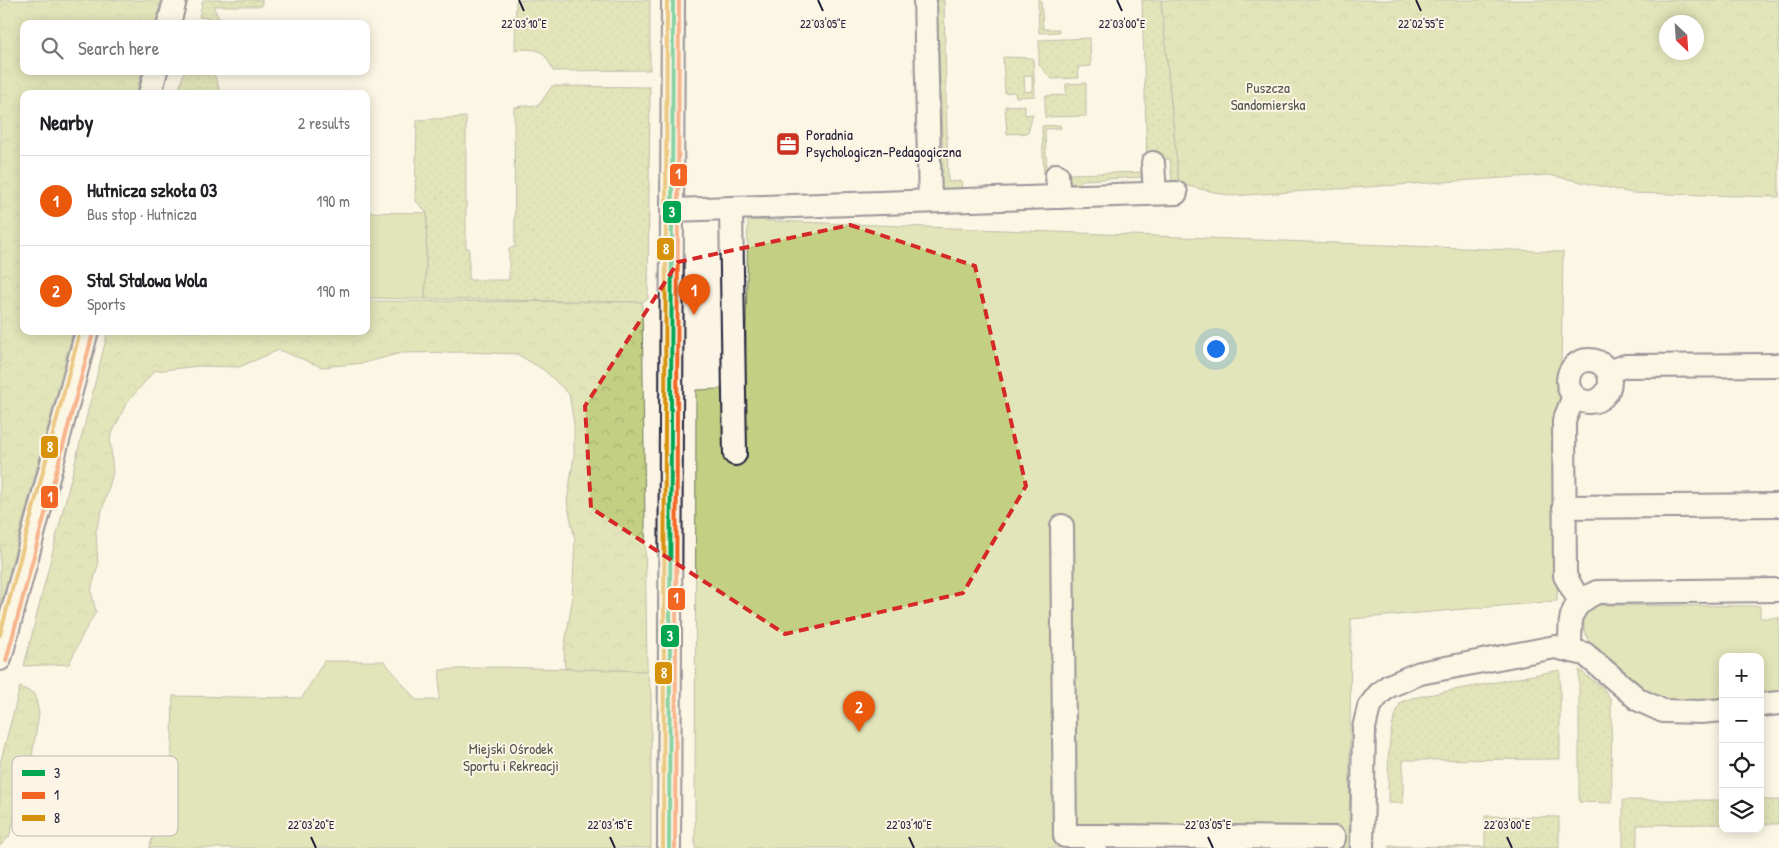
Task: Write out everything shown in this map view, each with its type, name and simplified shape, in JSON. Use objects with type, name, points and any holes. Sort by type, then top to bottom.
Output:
[{"type":"street","points":[[170,20],[175,0]]},
{"type":"street","points":[[669,848],[673,0]]},
{"type":"street","points":[[925,0],[930,202]]},
{"type":"street","points":[[151,90],[155,75]]},
{"type":"street","points":[[672,210],[731,210],[930,202],[1058,186],[1166,193],[1153,163]]},
{"type":"street","points":[[731,210],[735,454]]},
{"type":"street","points":[[0,659],[86,335]]},
{"type":"street","points":[[1592,360],[1604,366],[1608,372],[1609,386],[1601,397],[1587,401],[1574,396],[1570,390],[1568,378],[1570,371],[1579,362],[1592,360]]},
{"type":"street","points":[[1608,372],[1625,366],[1779,365]]},
{"type":"street","points":[[1574,396],[1564,421],[1564,507],[1566,576],[1579,600]]},
{"type":"street","points":[[1564,507],[1779,504]]},
{"type":"street","points":[[1062,526],[1065,836],[1095,842],[1334,838]]},
{"type":"street","points":[[1570,650],[1571,616],[1579,600],[1597,592],[1779,590]]},
{"type":"street","points":[[1362,848],[1364,728],[1369,707],[1379,694],[1389,686],[1420,673],[1555,647],[1585,654],[1639,700],[1663,711],[1719,710]]},
{"type":"street","points":[[1764,705],[1779,703]]},
{"type":"highlighted area","points":[[850,225],[975,266],[1026,486],[963,593],[785,634],[591,508],[585,406],[678,262]]},
{"type":"green space","points":[[0,0],[161,0],[156,20],[20,20],[20,75],[141,75],[137,90],[20,90],[20,335],[72,335],[0,607]]},
{"type":"green space","points":[[203,0],[262,0],[262,6],[213,6],[218,20],[199,17]]},
{"type":"green space","points":[[516,0],[650,0],[650,70],[553,71],[543,54],[529,49],[515,50]]},
{"type":"green space","points":[[930,0],[944,0],[948,182],[962,181],[961,193],[940,192],[937,178],[943,170],[938,21],[931,15]]},
{"type":"green space","points":[[1038,0],[1041,0],[1043,29],[1059,29],[1059,32],[1039,33]]},
{"type":"green space","points":[[1142,0],[1161,0],[1179,184],[1172,182],[1170,159],[1147,161]]},
{"type":"green space","name":"Puszcza Sandomierska","points":[[1161,0],[1779,0],[1779,197],[1632,193],[1549,175],[1231,196],[1179,184]]},
{"type":"green space","points":[[1090,38],[1091,66],[1078,67],[1079,78],[1052,79],[1039,65],[1039,40]]},
{"type":"green space","points":[[1003,57],[1033,58],[1035,96],[1016,97],[1015,92],[1005,93]],"holes":[[[1032,75],[1032,91],[1025,92],[1024,76]]]},
{"type":"green space","points":[[183,75],[214,75],[220,90],[179,90]]},
{"type":"green space","points":[[1086,83],[1086,116],[1045,117],[1045,96],[1066,95],[1066,84]]},
{"type":"green space","points":[[552,86],[650,87],[648,299],[642,302],[425,299],[427,213],[415,200],[417,120],[466,117],[466,248],[469,248],[469,280],[509,280],[509,248],[515,247],[514,107],[539,105]]},
{"type":"green space","points":[[1025,105],[1025,115],[1033,114],[1028,133],[1007,134],[1005,106]]},
{"type":"green space","points":[[1060,125],[1061,128],[1045,129],[1047,178],[1044,180],[1042,126]]},
{"type":"green space","points":[[1147,172],[1147,177],[1082,180],[1074,190],[1069,186],[1069,174]]},
{"type":"green space","points":[[370,212],[427,213],[425,299],[370,298]]},
{"type":"green space","points":[[748,220],[1563,252],[1557,601],[1351,619],[1349,848],[695,848],[696,390],[745,388]]},
{"type":"green space","points":[[370,301],[642,302],[647,671],[565,669],[564,650],[572,602],[575,540],[567,502],[574,455],[574,424],[569,394],[544,370],[517,354],[467,352],[401,353],[364,363],[322,367],[279,350],[239,367],[199,366],[154,371],[126,404],[110,438],[113,473],[96,531],[98,565],[91,591],[96,612],[69,664],[24,666],[107,335],[370,335]]},
{"type":"green space","points":[[1584,605],[1760,606],[1760,618],[1779,618],[1779,697],[1764,698],[1764,653],[1719,653],[1719,702],[1666,701],[1636,689],[1590,645],[1584,629]]},
{"type":"green space","name":"Miejski Ośrodek Sportu i Rekreacji","points":[[324,661],[384,661],[416,700],[439,700],[440,670],[496,667],[647,671],[651,693],[651,848],[149,848],[153,836],[178,836],[178,756],[172,756],[173,696],[302,698]]},
{"type":"green space","points":[[1560,670],[1560,759],[1403,760],[1403,803],[1388,803],[1390,739],[1392,726],[1401,702],[1412,698]]},
{"type":"green space","points":[[1579,670],[1602,687],[1611,699],[1612,803],[1579,802]]},
{"type":"green space","points":[[20,687],[35,694],[39,714],[32,756],[12,756],[12,827],[9,837],[0,846],[0,764]]},
{"type":"green space","points":[[1623,800],[1719,800],[1719,824],[1637,825],[1637,848],[1623,848]]},
{"type":"green space","points":[[1764,800],[1779,800],[1779,824],[1764,824]]},
{"type":"green space","points":[[1485,816],[1559,817],[1559,848],[1389,848],[1389,846],[1485,847]]},
{"type":"transit line","name":"8","points":[[663,848],[667,0]]},
{"type":"transit line","name":"3","points":[[669,848],[673,0]]},
{"type":"transit line","name":"1","points":[[675,848],[679,0]]},
{"type":"transit line","name":"8","points":[[0,635],[79,335]]},
{"type":"transit line","name":"1","points":[[6,661],[92,335]]},
{"type":"place","name":"Poradnia Psychologiczn-Pedagogiczna","points":[[788,144]]},
{"type":"place","name":"Hutnicza szkoła 03","points":[[694,315]]},
{"type":"place","name":"Stal Stalowa Wola","points":[[859,732]]}]
